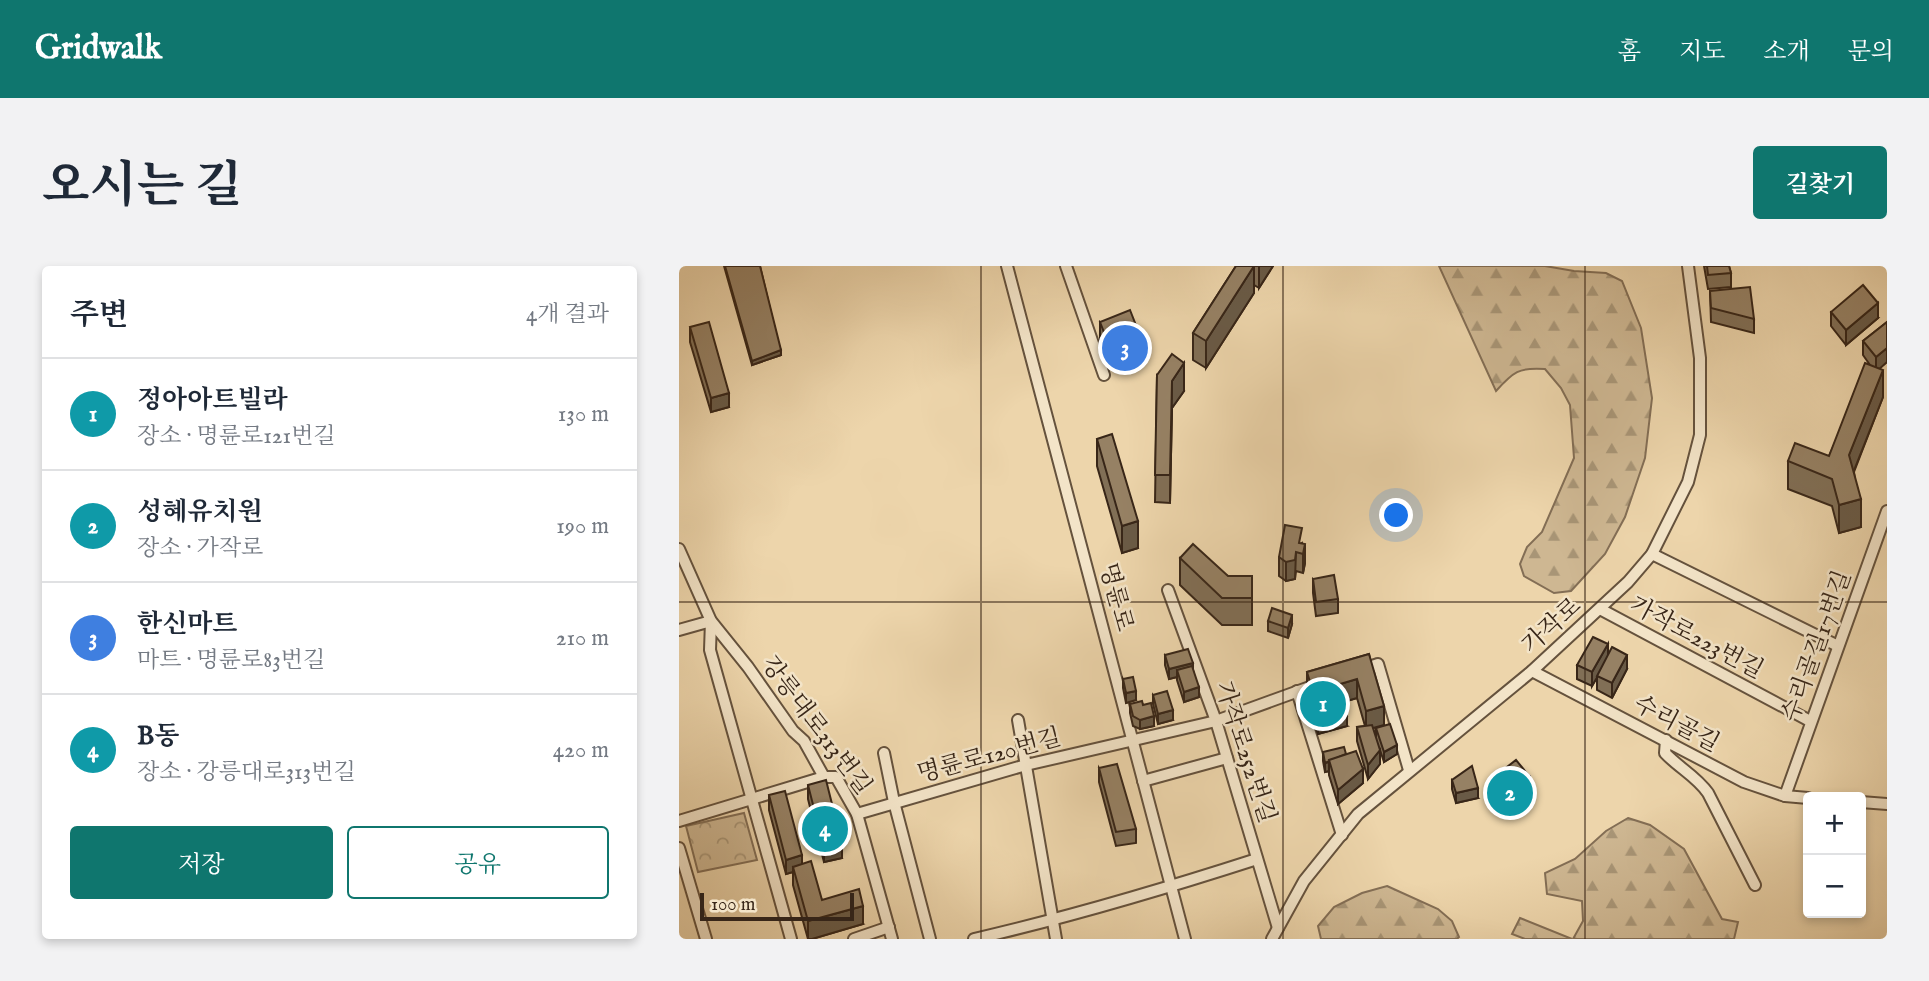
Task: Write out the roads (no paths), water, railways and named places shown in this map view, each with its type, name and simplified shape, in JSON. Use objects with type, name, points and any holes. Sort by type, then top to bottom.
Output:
[{"type":"street","name":"명륜로","points":[[1007,266],[1185,939]]},
{"type":"street","points":[[1066,266],[1104,375]]},
{"type":"street","name":"가작로","points":[[1272,939],[1304,881],[1358,814],[1532,671],[1628,582],[1652,554],[1688,482],[1700,435],[1700,358],[1688,266]]},
{"type":"street","name":"수리골길17번길","points":[[1785,796],[1887,511]]},
{"type":"street","name":"강릉대로313번길","points":[[679,549],[711,621],[748,667],[793,731],[804,741],[824,777],[836,777],[857,814],[892,939]]},
{"type":"street","points":[[1652,554],[1838,646]]},
{"type":"street","name":"가작로252번길","points":[[1168,590],[1216,721],[1277,928]]},
{"type":"street","name":"가작로223번길","points":[[1600,609],[1810,721]]},
{"type":"street","points":[[679,630],[711,621],[710,650],[791,939]]},
{"type":"street","points":[[1343,676],[1378,664],[1409,771]]},
{"type":"street","name":"수리골길","points":[[1532,671],[1744,782],[1785,796],[1803,798]]},
{"type":"street","name":"명륜로120번길","points":[[857,814],[1026,765],[1216,721],[1332,679]]},
{"type":"street","points":[[1297,691],[1342,835]]},
{"type":"street","points":[[1018,720],[1056,939]]},
{"type":"street","points":[[1666,740],[1665,753],[1675,764],[1699,780],[1708,793],[1755,885]]},
{"type":"street","points":[[884,753],[894,803],[930,939]]},
{"type":"street","points":[[1143,780],[1227,758]]},
{"type":"street","points":[[679,821],[824,777]]},
{"type":"street","points":[[1866,802],[1887,804]]},
{"type":"street","points":[[679,848],[706,939]]},
{"type":"street","points":[[974,939],[1052,921],[1257,859]]},
{"type":"street","points":[[854,939],[889,927]]},
{"type":"place","name":"한신마트","points":[[1125,348]]},
{"type":"place","name":"정아아트빌라","points":[[1323,704]]},
{"type":"place","name":"성혜유치원","points":[[1510,793]]},
{"type":"place","name":"B동","points":[[825,829]]}]
